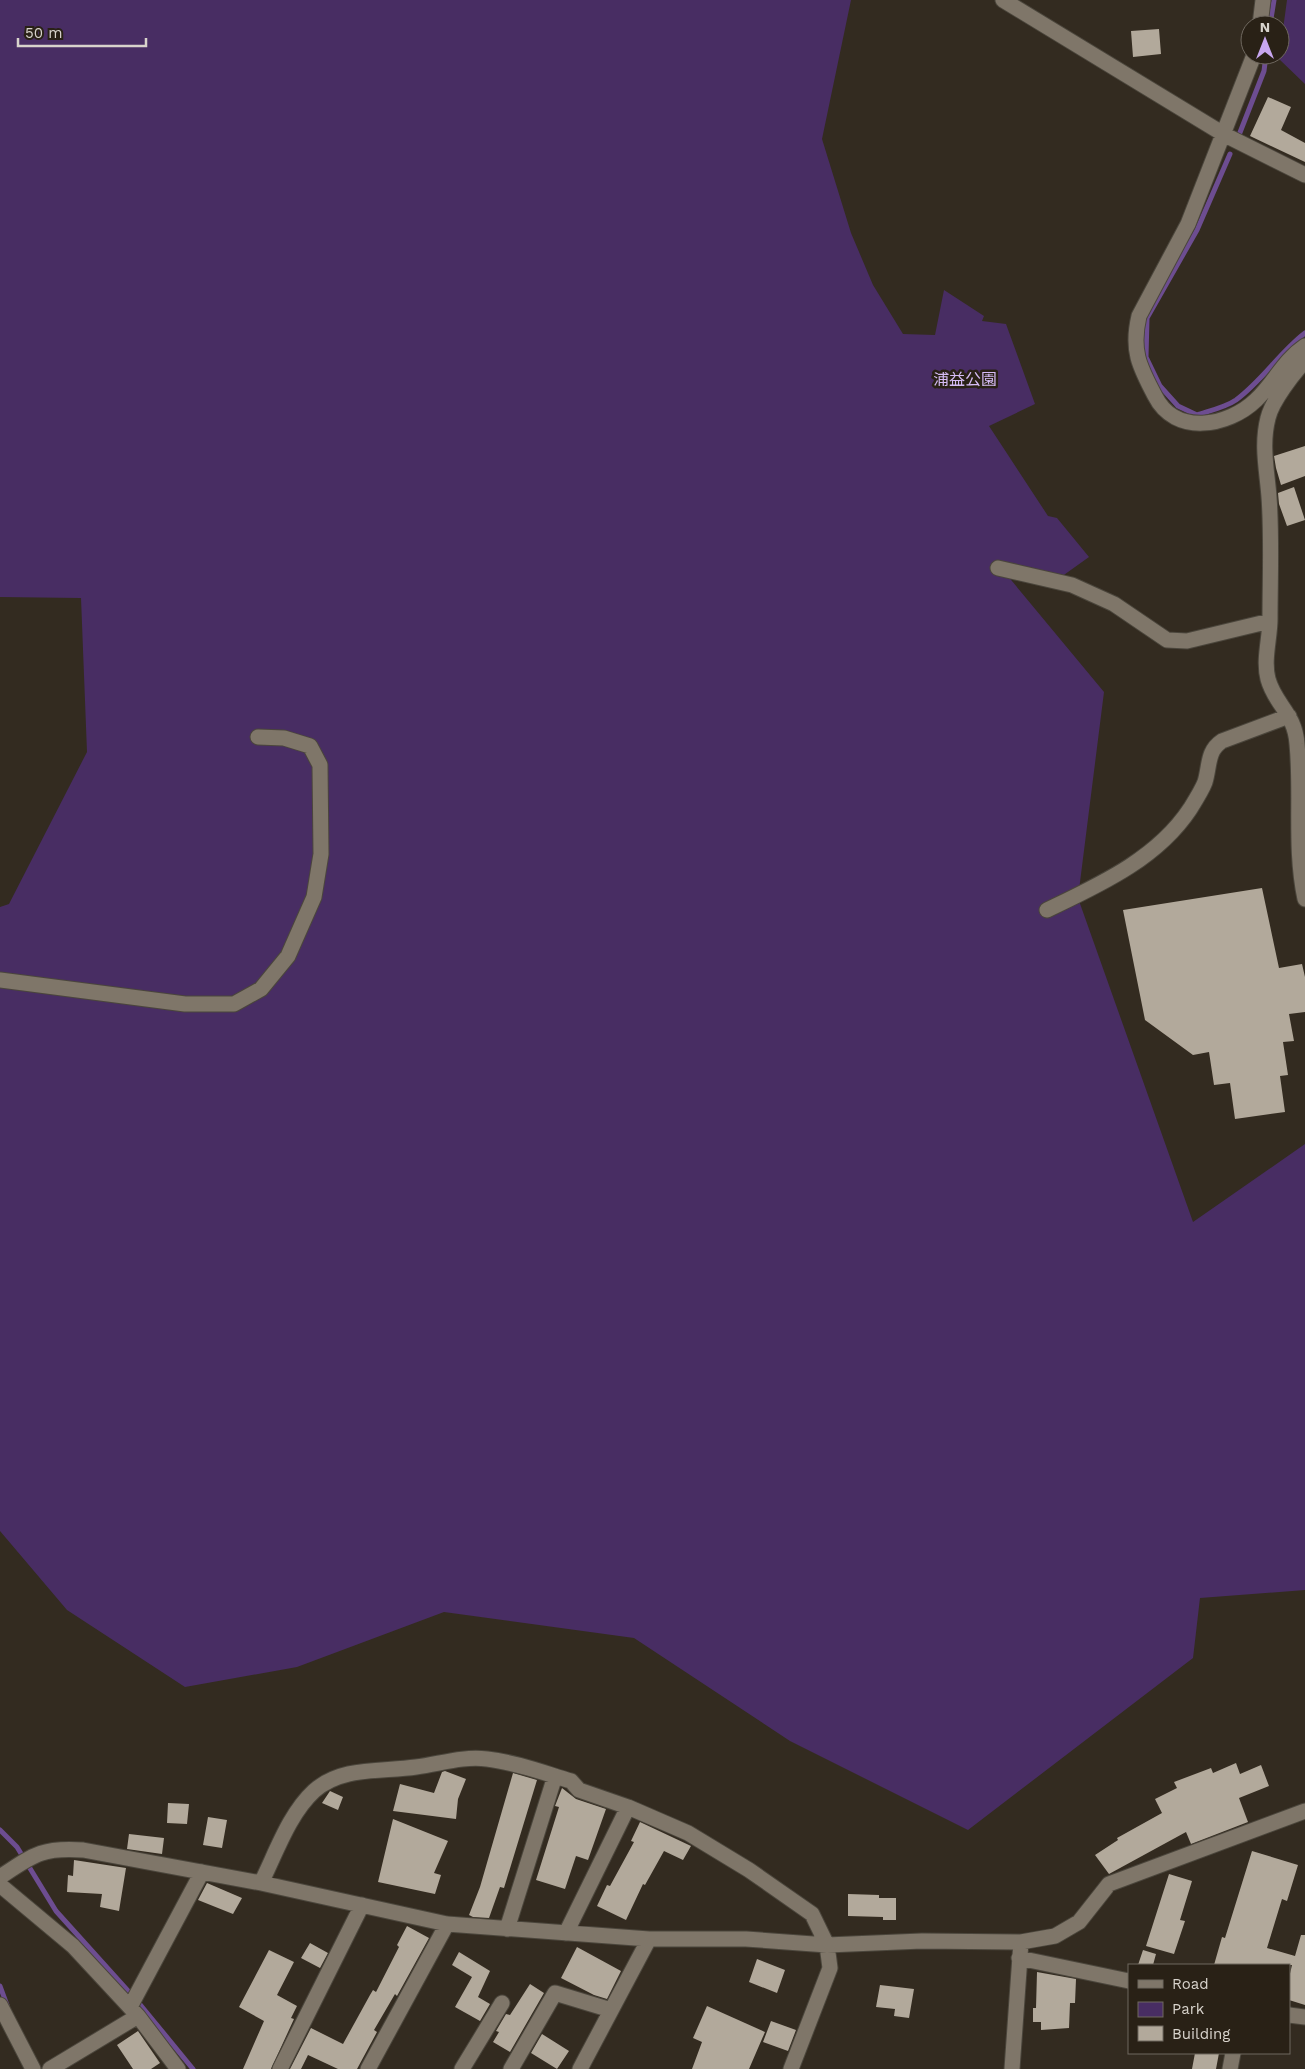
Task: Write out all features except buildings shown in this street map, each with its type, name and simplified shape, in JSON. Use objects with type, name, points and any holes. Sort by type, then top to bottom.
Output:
[{"type":"street","points":[[1003,0],[1225,135],[1305,175]]},
{"type":"street","points":[[1261,15],[1263,0]]},
{"type":"street","points":[[1250,65],[1225,135],[1188,224],[1139,316],[1135,332],[1138,363],[1160,406],[1170,416],[1183,422],[1198,424],[1214,421],[1239,412],[1257,400],[1294,353],[1305,346]]},
{"type":"street","points":[[1305,362],[1297,370],[1268,416],[1264,439],[1269,497],[1270,622],[1268,679],[1276,697],[1293,721],[1297,743],[1299,866],[1305,899]]},
{"type":"street","points":[[998,568],[1072,586],[1114,604],[1167,640],[1187,641],[1270,622]]},
{"type":"street","points":[[1047,910],[1102,883],[1133,864],[1165,838],[1190,810],[1205,783],[1209,757],[1214,746],[1222,741],[1289,716]]},
{"type":"street","points":[[0,980],[185,1004],[234,1004],[261,989],[288,956],[314,897],[321,854],[321,784],[320,765],[310,746],[284,738],[258,737]]},
{"type":"street","points":[[261,1882],[300,1807],[316,1790],[336,1778],[355,1772],[416,1767],[464,1758],[489,1759],[571,1781],[579,1790],[628,1807],[688,1833],[749,1870],[812,1914],[827,1945],[830,1968],[791,2069]]},
{"type":"street","points":[[507,1929],[555,1776]]},
{"type":"street","points":[[566,1933],[628,1807]]},
{"type":"street","points":[[0,1877],[35,1853],[67,1849],[261,1882],[447,1924],[648,1940],[746,1939],[827,1945],[922,1941],[1021,1942],[1055,1936],[1079,1922],[1109,1884],[1305,1811]]},
{"type":"street","points":[[50,2069],[134,2005],[202,1872]]},
{"type":"street","points":[[0,1885],[73,1946],[134,2005],[178,2069]]},
{"type":"street","points":[[280,2069],[362,1906]]},
{"type":"street","points":[[368,2069],[447,1924]]},
{"type":"street","points":[[580,2069],[648,1940]]},
{"type":"street","points":[[1012,2069],[1021,1942]]},
{"type":"street","points":[[1020,1958],[1128,1981]]},
{"type":"street","points":[[511,2069],[555,1993],[611,2010]]},
{"type":"street","points":[[462,2069],[502,2003]]},
{"type":"street","points":[[0,2005],[33,2069]]},
{"type":"street","points":[[1290,2014],[1305,2018]]},
{"type":"street","points":[[1230,2069],[1233,2054]]},
{"type":"green space","name":"浦益公園","points":[[0,0],[851,0],[822,139],[851,233],[873,285],[903,334],[935,335],[944,290],[984,316],[982,321],[1006,324],[1035,404],[989,426],[1048,516],[1057,518],[1089,557],[1061,577],[997,563],[1104,692],[1078,898],[1193,1222],[1305,1144],[1305,1590],[1200,1598],[1193,1658],[968,1830],[790,1741],[634,1638],[444,1612],[297,1667],[185,1687],[67,1610],[0,1531],[0,907],[9,904],[87,752],[81,598],[0,597]]},
{"type":"green space","points":[[1287,0],[1305,0],[1305,84],[1285,65],[1290,65],[1290,15],[1285,15]]},
{"type":"waterway","points":[[1272,15],[1274,0]]},
{"type":"waterway","points":[[1239,135],[1265,65]]},
{"type":"waterway","points":[[1230,154],[1197,230],[1147,318],[1146,357],[1160,386],[1178,406],[1197,415],[1222,407],[1236,400],[1255,384],[1287,349],[1305,333]]},
{"type":"waterway","points":[[0,1830],[17,1847],[56,1911],[138,2002],[193,2069]]},
{"type":"waterway","points":[[0,1986],[7,2005]]}]
